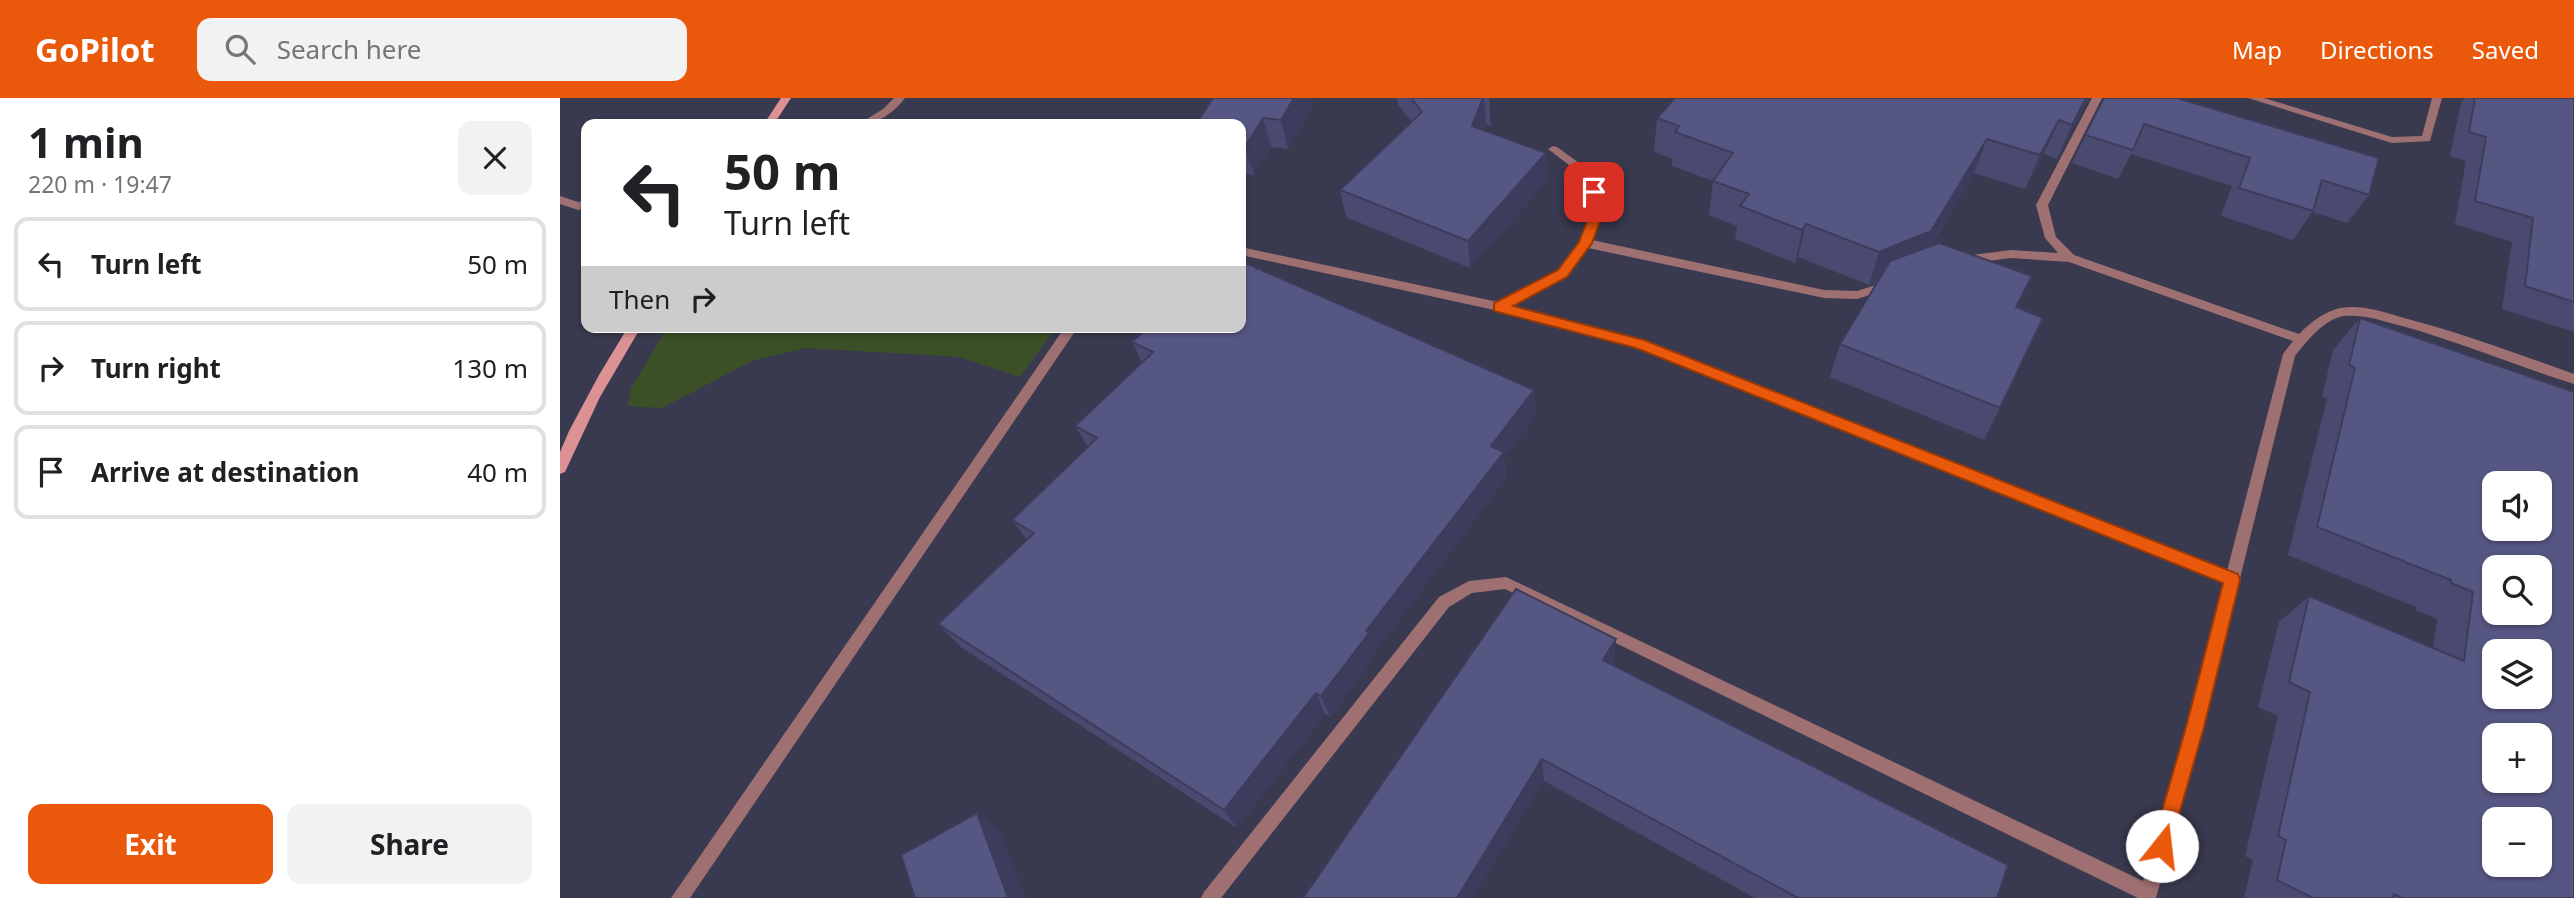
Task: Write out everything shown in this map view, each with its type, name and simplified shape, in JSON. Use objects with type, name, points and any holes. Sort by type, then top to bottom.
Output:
[{"type":"street","points":[[772,119],[786,98]]},
{"type":"street","points":[[560,468],[574,433],[607,371],[631,333]]},
{"type":"lane","points":[[872,119],[887,111],[900,98]]},
{"type":"lane","points":[[2070,258],[2051,238],[2042,205],[2097,98]]},
{"type":"lane","points":[[2253,98],[2392,140],[2426,139],[2437,98]]},
{"type":"lane","points":[[1499,307],[1562,274],[1585,243],[1598,208],[1591,176],[1553,149]]},
{"type":"lane","points":[[560,200],[581,205]]},
{"type":"lane","points":[[1585,243],[1824,294],[1857,295],[1898,282]]},
{"type":"lane","points":[[1246,252],[1499,307],[1639,343],[2232,580]]},
{"type":"lane","points":[[1956,262],[2011,254],[2070,258],[2301,339]]},
{"type":"lane","points":[[1210,898],[1444,602],[1469,587],[1507,583],[2148,896],[2195,727],[2289,354],[2301,339],[2312,327],[2344,311],[2383,314],[2574,379]]},
{"type":"lane","points":[[680,898],[1068,333]]},
{"type":"shaded area","points":[[560,98],[2574,98],[2574,898],[560,898]]},
{"type":"green space","points":[[664,333],[1052,333],[1020,377],[960,357],[806,348],[752,361],[662,408],[628,406],[631,388]]},
{"type":"building","points":[[1213,98],[1294,98],[1281,120],[1263,118],[1246,145],[1246,119],[1199,119]]},
{"type":"building","points":[[1411,98],[1483,98],[1472,126],[1546,153],[1468,241],[1340,190],[1422,112]]},
{"type":"building","points":[[1675,98],[2086,98],[2072,125],[2059,120],[2040,155],[1987,139],[1931,231],[1879,252],[1806,224],[1802,230],[1740,206],[1749,194],[1713,181],[1733,153],[1675,132],[1679,126],[1657,118]]},
{"type":"building","points":[[2104,98],[2177,98],[2379,158],[2369,195],[2322,180],[2313,211],[2239,188],[2250,158],[2144,124],[2133,150],[2085,135]]},
{"type":"building","points":[[2475,98],[2574,98],[2574,302],[2525,286],[2533,218],[2475,201],[2486,137],[2469,132]]},
{"type":"building","points":[[1939,243],[2032,276],[2016,307],[2043,318],[2000,408],[1840,344],[1890,261]]},
{"type":"building","points":[[1246,263],[1534,390],[1491,446],[1504,452],[1366,631],[1369,633],[1321,696],[1316,693],[1224,810],[938,624],[1034,533],[1012,520],[1097,438],[1075,426],[1153,352],[1132,342],[1142,333],[1246,333]]},
{"type":"building","points":[[2360,318],[2574,392],[2574,898],[2402,898],[2394,894],[2393,898],[2313,898],[2277,880],[2286,840],[2278,836],[2310,692],[2289,682],[2309,596],[2464,661],[2473,592],[2451,583],[2451,580],[2317,527],[2355,368],[2349,365]]},
{"type":"building","points":[[1516,589],[1616,639],[1603,660],[2008,865],[1997,898],[1798,898],[1542,759],[1457,898],[1303,898]]},
{"type":"building","points":[[977,813],[1008,898],[915,898],[901,855]]},
{"type":"route","points":[[1594,192],[1598,208],[1585,243],[1562,274],[1499,307],[1639,343],[2232,580],[2162,846]]}]
